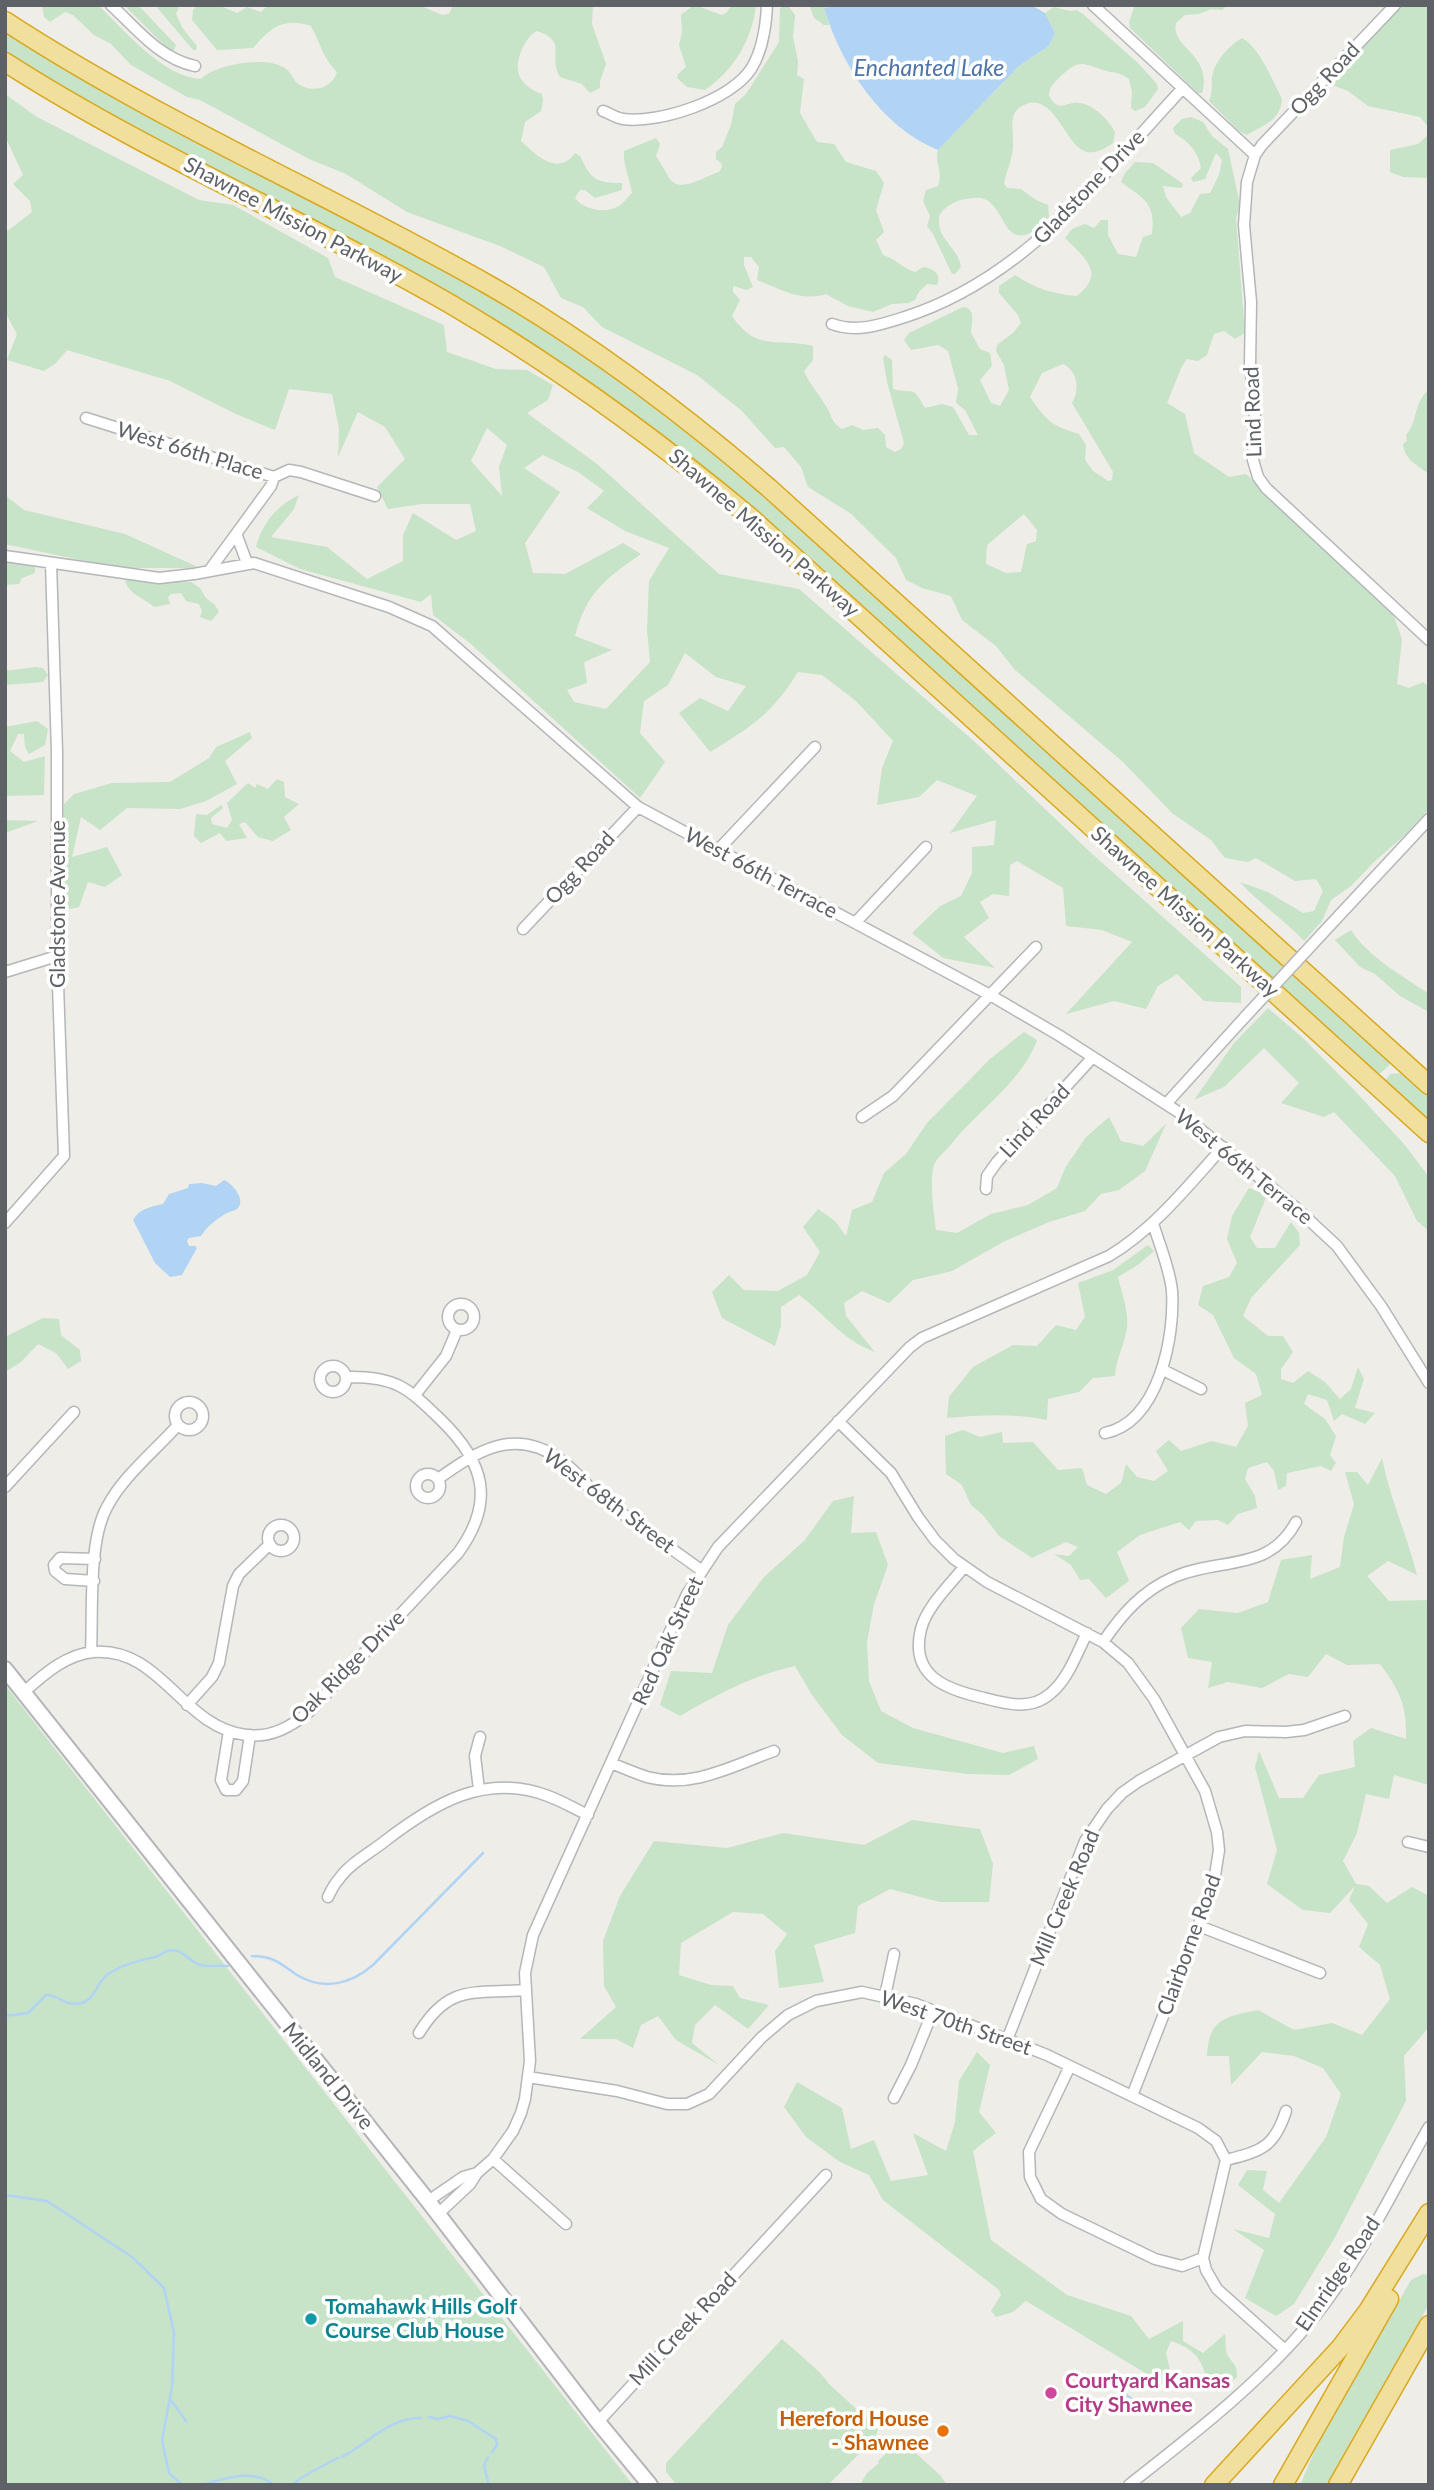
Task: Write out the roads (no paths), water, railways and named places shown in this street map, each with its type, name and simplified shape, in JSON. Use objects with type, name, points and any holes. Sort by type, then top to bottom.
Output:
[{"type":"highway","name":"Shawnee Mission Parkway","points":[[5,21],[85,70],[488,285],[585,345],[663,401],[769,488],[1429,1085]]},
{"type":"highway","name":"Shawnee Mission Parkway","points":[[5,62],[81,108],[450,304],[550,365],[624,416],[750,517],[1429,1133]]},
{"type":"highway","points":[[1214,2485],[1341,2347],[1368,2311],[1429,2213]]},
{"type":"highway","points":[[1283,2485],[1429,2227]]},
{"type":"highway","points":[[1338,2485],[1429,2325]]},
{"type":"main road","name":"Midland Drive","points":[[5,1668],[650,2485]]},
{"type":"street","points":[[111,5],[165,56],[195,66]]},
{"type":"street","points":[[603,111],[622,119],[648,118],[723,96],[745,77],[757,58],[763,40],[767,5]]},
{"type":"street","points":[[1093,5],[1255,155]]},
{"type":"street","name":"Ogg Road","points":[[1255,155],[1395,5]]},
{"type":"street","name":"Gladstone Drive","points":[[832,324],[858,329],[912,315],[957,297],[1003,269],[1054,227],[1183,88]]},
{"type":"street","name":"Lind Road","points":[[1255,155],[1247,181],[1244,225],[1251,302],[1250,365],[1255,410],[1255,470],[1266,488],[1429,640]]},
{"type":"street","name":"West 66th Place","points":[[86,418],[274,477],[289,470],[301,472],[375,496]]},
{"type":"street","points":[[209,571],[228,543],[237,536],[271,486],[274,477]]},
{"type":"street","points":[[237,536],[247,563]]},
{"type":"street","name":"West 66th Terrace","points":[[5,556],[159,578],[247,563],[271,567],[389,607],[432,626],[638,807],[990,995],[1166,1104],[1223,1147],[1295,1207],[1337,1247],[1381,1306],[1429,1383]]},
{"type":"street","name":"Gladstone Avenue","points":[[5,1223],[64,1156],[57,956],[57,752],[51,563]]},
{"type":"street","points":[[718,850],[816,747]]},
{"type":"street","name":"Ogg Road","points":[[523,929],[638,807]]},
{"type":"street","points":[[1166,1104],[1429,819]]},
{"type":"street","points":[[855,923],[926,847]]},
{"type":"street","points":[[862,1117],[893,1096],[1036,947]]},
{"type":"street","points":[[5,972],[57,956]]},
{"type":"street","name":"Lind Road","points":[[986,1189],[987,1176],[997,1161],[1093,1057]]},
{"type":"street","name":"Red Oak Street","points":[[428,2201],[463,2178],[477,2173],[493,2159],[513,2131],[521,2113],[528,2077],[530,2047],[525,1990],[533,1935],[687,1594],[718,1547],[910,1347],[922,1338],[1109,1256],[1126,1246],[1153,1223],[1223,1147]]},
{"type":"street","points":[[1105,1433],[1127,1422],[1141,1408],[1163,1370],[1170,1345],[1173,1319],[1172,1287],[1153,1223]]},
{"type":"street","points":[[415,1395],[446,1356],[457,1329]]},
{"type":"street","points":[[1163,1370],[1201,1389]]},
{"type":"street","name":"Oak Ridge Drive","points":[[91,1652],[105,1652],[134,1660],[163,1680],[187,1705],[213,1725],[250,1735],[269,1734],[284,1729],[310,1712],[458,1553],[480,1513],[481,1482],[472,1455],[460,1439],[415,1395],[400,1385],[373,1377],[346,1377]]},
{"type":"street","points":[[5,1488],[74,1412]]},
{"type":"street","name":"Clairborne Road","points":[[838,1421],[891,1473],[935,1540],[964,1567],[987,1582],[1103,1642],[1128,1663],[1144,1682],[1205,1791],[1217,1832],[1217,1870],[1199,1926],[1132,2095]]},
{"type":"street","points":[[24,1692],[61,1664],[91,1652],[94,1559],[97,1533],[107,1506],[122,1485],[178,1425]]},
{"type":"street","name":"West 68th Street","points":[[439,1479],[472,1455],[505,1444],[521,1443],[541,1448],[561,1460],[599,1496],[701,1570]]},
{"type":"street","points":[[1103,1642],[1126,1610],[1160,1584],[1194,1570],[1235,1564],[1260,1556],[1282,1541],[1296,1522]]},
{"type":"street","points":[[187,1705],[212,1677],[219,1663],[233,1586],[239,1574],[270,1544]]},
{"type":"street","points":[[94,1559],[67,1556],[60,1558],[54,1565],[55,1571],[65,1579],[94,1581]]},
{"type":"street","points":[[964,1567],[926,1616],[921,1629],[921,1656],[934,1679],[944,1687],[1012,1705],[1041,1700],[1060,1684],[1087,1633]]},
{"type":"street","name":"Mill Creek Road","points":[[1007,2039],[1085,1841],[1122,1793],[1219,1737],[1236,1732],[1304,1730],[1345,1716]]},
{"type":"street","points":[[229,1731],[221,1780],[226,1790],[236,1790],[243,1781],[250,1735]]},
{"type":"street","points":[[479,1790],[475,1756],[480,1737]]},
{"type":"street","points":[[611,1763],[647,1776],[682,1780],[721,1772],[774,1751]]},
{"type":"street","points":[[328,1898],[340,1877],[406,1824],[459,1795],[479,1790],[517,1789],[546,1795],[588,1815]]},
{"type":"street","points":[[1408,1842],[1429,1847]]},
{"type":"street","points":[[1199,1926],[1320,1973]]},
{"type":"street","points":[[885,1996],[894,1954]]},
{"type":"street","points":[[419,2033],[430,2015],[447,2000],[458,1995],[525,1990]]},
{"type":"street","name":"West 70th Street","points":[[528,2077],[617,2091],[667,2105],[687,2104],[709,2094],[775,2025],[805,2006],[847,1993],[862,1992],[933,2011],[1070,2066],[1209,2134],[1226,2160]]},
{"type":"street","points":[[894,2098],[901,2089],[933,2011]]},
{"type":"street","points":[[1070,2066],[1030,2152],[1030,2177],[1041,2199],[1062,2214],[1155,2259],[1182,2266],[1203,2258]]},
{"type":"street","points":[[1285,2350],[1217,2289],[1206,2270],[1203,2258],[1226,2160],[1269,2145],[1281,2127],[1286,2111]]},
{"type":"street","name":"Elmridge Road","points":[[1129,2485],[1244,2392],[1307,2326],[1342,2277],[1429,2127]]},
{"type":"street","points":[[493,2159],[566,2224]]},
{"type":"street","points":[[438,2214],[470,2185],[477,2173]]},
{"type":"street","name":"Mill Creek Road","points":[[598,2422],[826,2175]]},
{"type":"water","name":"Enchanted Lake","points":[[841,5],[1031,5],[1045,13],[1055,33],[1049,46],[1019,66],[938,150],[917,140],[899,126],[866,92],[841,51],[824,8]]},
{"type":"water","points":[[224,1180],[231,1184],[239,1196],[238,1208],[216,1220],[201,1236],[189,1238],[189,1246],[197,1248],[182,1275],[170,1277],[155,1263],[133,1220],[142,1210],[163,1204],[169,1194],[188,1188],[189,1184],[216,1186]]},
{"type":"water","points":[[1127,2394],[1138,2402],[1137,2410],[1128,2410],[1122,2403],[1119,2398]]},
{"type":"waterway","points":[[252,1956],[272,1959],[297,1975],[317,1983],[337,1983],[356,1977],[373,1965],[483,1853]]},
{"type":"waterway","points":[[5,2016],[28,2013],[46,1995],[75,2004],[86,2001],[113,1971],[167,1951],[177,1951],[201,1965],[228,1966]]},
{"type":"waterway","points":[[5,2195],[47,2201],[132,2257],[164,2288],[174,2332],[172,2387],[162,2440],[169,2473],[182,2485]]},
{"type":"waterway","points":[[170,2399],[186,2421]]},
{"type":"waterway","points":[[429,2417],[438,2419],[450,2416],[468,2421],[496,2439],[497,2445],[492,2452]]},
{"type":"waterway","points":[[342,2457],[389,2426],[421,2418]]},
{"type":"waterway","points":[[488,2457],[484,2466],[489,2485]]},
{"type":"waterway","points":[[293,2485],[338,2458]]},
{"type":"waterway","points":[[202,2485],[239,2476],[257,2477],[274,2485]]},
{"type":"place","name":"Tomahawk Hills Golf Course Club House","points":[[311,2319]]},
{"type":"place","name":"Courtyard Kansas City Shawnee","points":[[1051,2393]]},
{"type":"place","name":"Hereford House - Shawnee","points":[[943,2431]]}]
